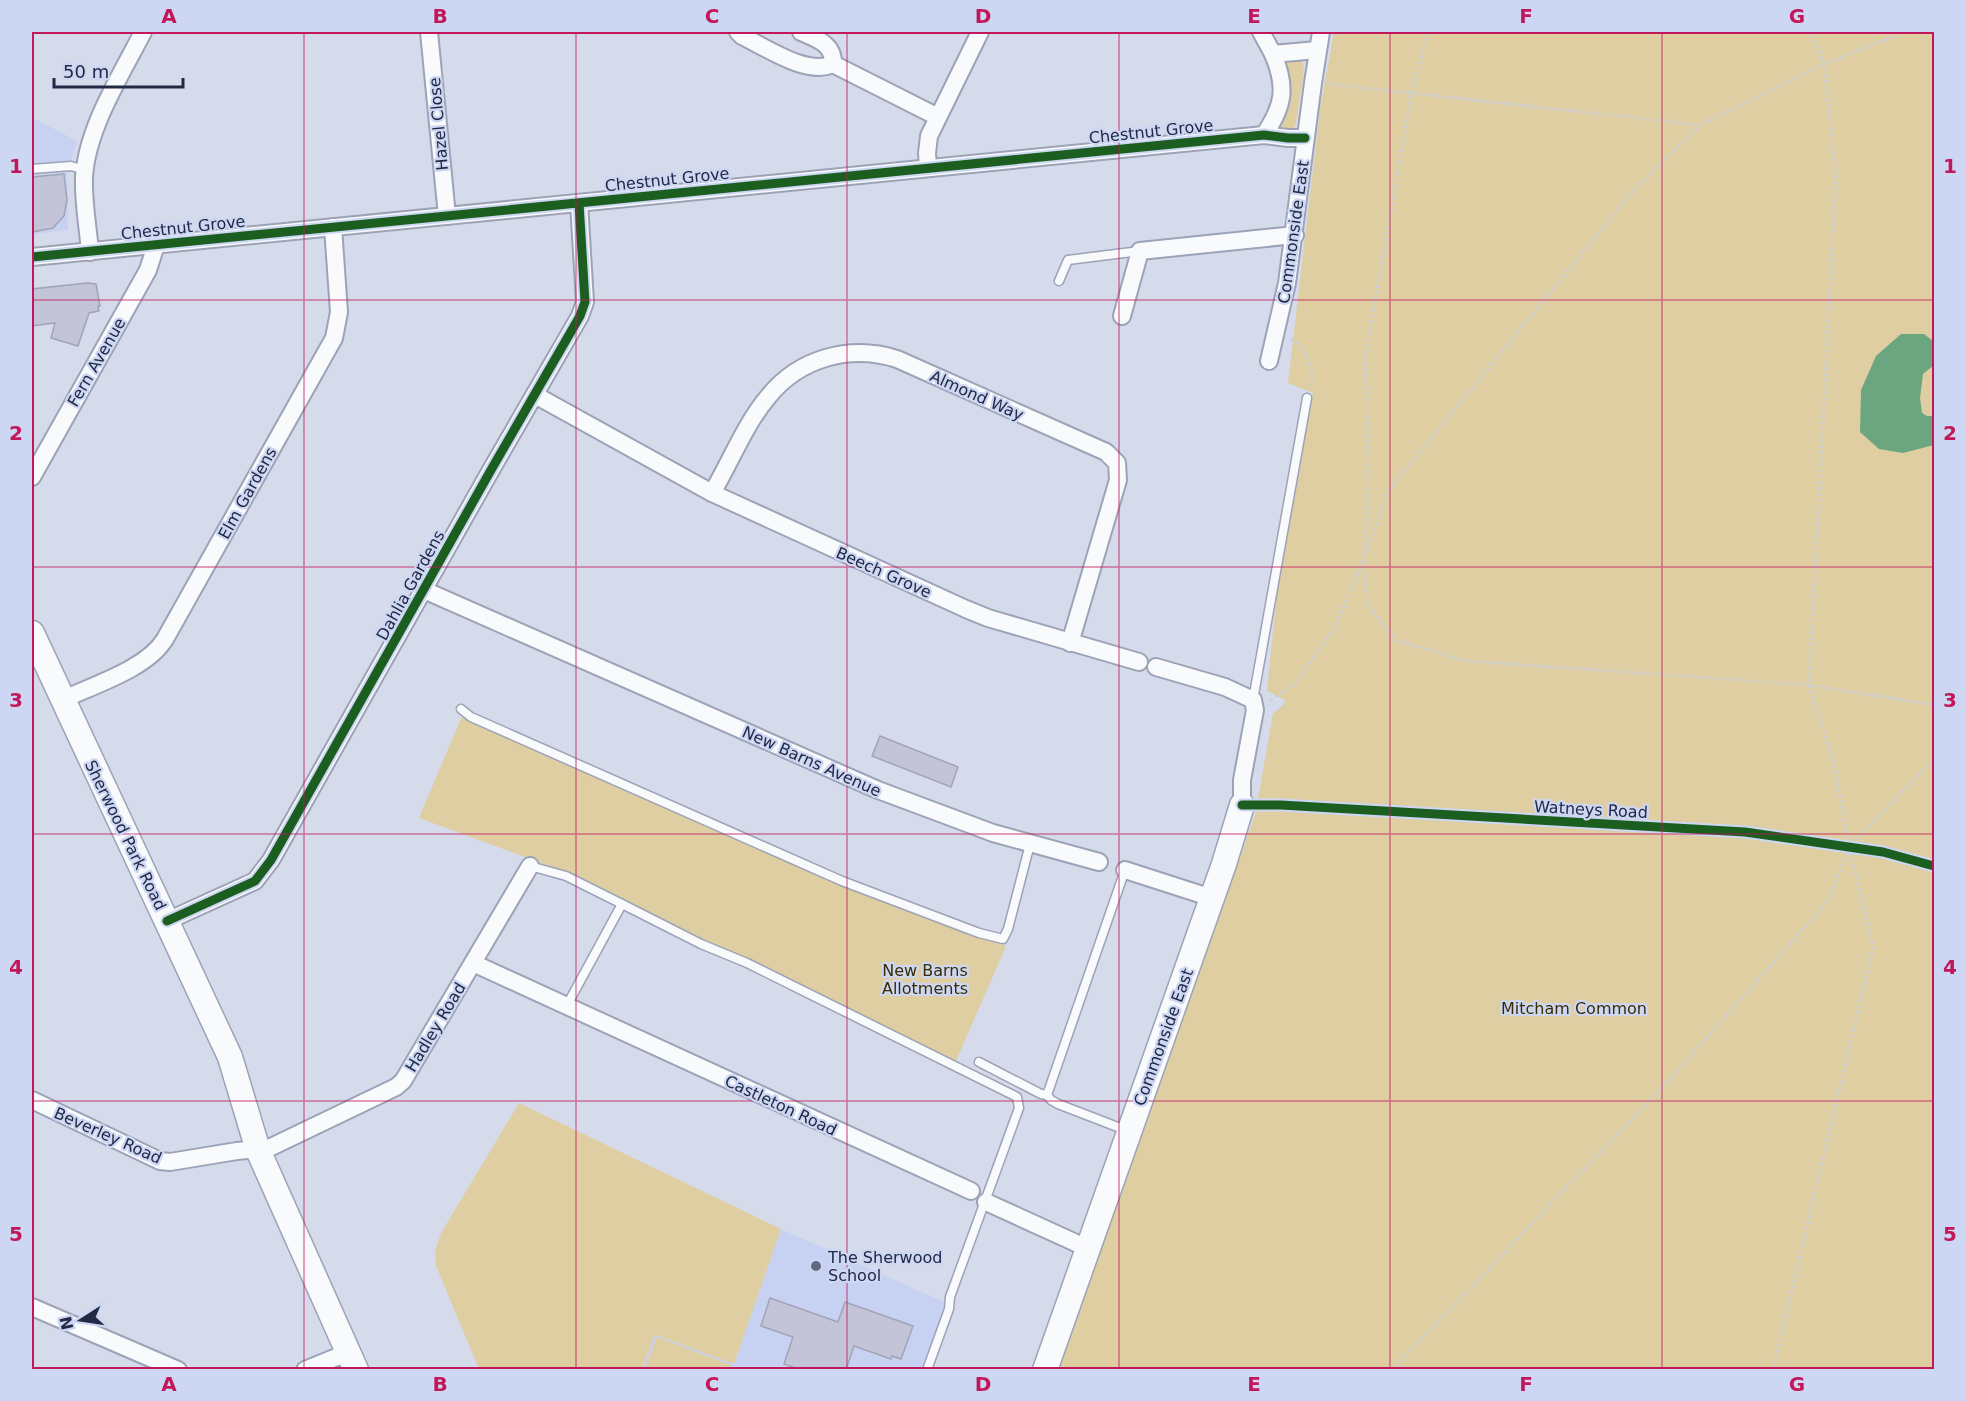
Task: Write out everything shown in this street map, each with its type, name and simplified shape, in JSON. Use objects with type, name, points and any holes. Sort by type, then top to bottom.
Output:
[{"type":"street","points":[[90,252],[84,186],[85,170],[98,123],[143,32]]},
{"type":"street","name":"Hazel Close","points":[[429,32],[447,216]]},
{"type":"street","points":[[738,32],[804,65],[825,67],[833,64],[938,117]]},
{"type":"street","points":[[801,32],[828,46],[834,56],[833,64]]},
{"type":"street","points":[[928,168],[927,144],[980,32]]},
{"type":"street","points":[[1261,32],[1279,68],[1282,85],[1281,103],[1264,135]]},
{"type":"street","name":"Commonside East","points":[[1269,361],[1285,295],[1295,235],[1305,138],[1321,32]]},
{"type":"street","points":[[1273,54],[1317,50]]},
{"type":"street","name":"Chestnut Grove","points":[[32,258],[1264,135],[1305,138]]},
{"type":"street","name":"Dahlia Gardens","points":[[167,921],[236,891],[255,881],[264,871],[580,316],[585,302],[579,203]]},
{"type":"street","name":"Elm Gardens","points":[[62,700],[147,660],[158,650],[171,629],[334,338],[339,312],[333,227]]},
{"type":"street","points":[[1122,316],[1140,251],[1295,235]]},
{"type":"street","name":"Fern Avenue","points":[[32,477],[148,270],[156,245]]},
{"type":"street","name":"Almond Way","points":[[712,494],[758,411],[776,387],[790,375],[830,356],[871,353],[897,359],[1106,452],[1117,463],[1118,480],[1070,643]]},
{"type":"street","name":"Beech Grove","points":[[535,395],[712,494],[977,613],[1139,663]]},
{"type":"street","name":"New Barns Avenue","points":[[424,590],[878,790],[939,814],[1030,844],[1098,862]]},
{"type":"street","name":"Sherwood Park Road","points":[[32,633],[230,1058],[258,1150],[353,1361]]},
{"type":"street","points":[[1156,667],[1225,687],[1254,705]]},
{"type":"street","name":"Commonside East","points":[[1045,1370],[1212,898],[1242,805],[1242,780],[1254,705]]},
{"type":"street","name":"Hadley Road","points":[[258,1150],[275,1146],[396,1087],[408,1073],[530,866]]},
{"type":"street","points":[[1125,870],[1212,898]]},
{"type":"street","name":"Castleton Road","points":[[473,963],[971,1191]]},
{"type":"street","name":"Beverley Road","points":[[32,1100],[160,1161],[170,1162],[237,1151],[258,1150]]},
{"type":"street","points":[[986,1202],[1087,1248]]},
{"type":"street","points":[[32,1307],[178,1370]]},
{"type":"street","points":[[305,1370],[353,1361]]},
{"type":"lane","points":[[32,169],[71,166],[85,170]]},
{"type":"lane","points":[[1059,281],[1068,260],[1140,251]]},
{"type":"lane","points":[[1254,705],[1307,398]]},
{"type":"lane","points":[[461,709],[471,717],[842,880],[979,933],[1003,939],[1008,929],[1030,844]]},
{"type":"lane","points":[[530,866],[566,876],[1017,1097],[1019,1108],[950,1297],[949,1309],[927,1370]]},
{"type":"lane","points":[[1047,1095],[1125,870]]},
{"type":"lane","points":[[566,1007],[622,904]]},
{"type":"lane","points":[[979,1062],[1047,1095],[1058,1104],[1129,1132]]},
{"type":"path","points":[[1428,32],[1412,92],[1365,357],[1369,481],[1364,558],[1367,604],[1395,640],[1467,661],[1809,685],[1935,705]]},
{"type":"path","points":[[1773,1370],[1874,947],[1849,846],[1833,760],[1809,685],[1836,175],[1824,64],[1811,32]]},
{"type":"path","points":[[1254,705],[1294,685],[1335,627],[1364,558],[1388,491],[1632,192],[1700,124],[1824,64],[1905,32]]},
{"type":"path","points":[[1313,83],[1700,124]]},
{"type":"path","points":[[1276,334],[1295,341],[1311,364],[1313,380],[1307,398]]},
{"type":"path","points":[[1392,1370],[1671,1078],[1829,900],[1849,846],[1935,759]]},
{"type":"path","points":[[1838,845],[1861,848]]},
{"type":"shaded area","points":[[32,117],[77,141],[67,173],[68,230],[32,234]]},
{"type":"shaded area","points":[[1901,334],[1924,334],[1934,342],[1934,365],[1923,374],[1920,398],[1922,413],[1934,416],[1934,445],[1903,453],[1879,449],[1860,432],[1861,390],[1876,356]]},
{"type":"shaded area","name":"The Sherwood School","points":[[781,1229],[946,1303],[922,1369],[642,1370],[655,1335],[734,1364]]},
{"type":"green space","name":"Mitcham Common","points":[[1334,32],[1934,32],[1934,1369],[1059,1370],[1255,815],[1273,714],[1284,704],[1285,700],[1267,691],[1279,570],[1313,393],[1288,383],[1320,109]]},
{"type":"green space","points":[[1300,59],[1304,71],[1296,123],[1292,130],[1285,131],[1278,123],[1289,95],[1288,63],[1289,60]]},
{"type":"green space","name":"New Barns Allotments","points":[[462,716],[801,867],[909,912],[1006,946],[956,1061],[560,870],[419,818]]},
{"type":"green space","points":[[519,1103],[781,1229],[734,1364],[655,1335],[642,1369],[479,1369],[436,1266],[435,1251],[441,1233]]},
{"type":"green space","points":[[657,1337],[731,1365],[730,1369],[644,1369]]},
{"type":"building","points":[[64,174],[67,200],[64,216],[53,228],[32,232],[32,177]]},
{"type":"building","points":[[96,284],[100,306],[98,306],[99,311],[89,313],[78,346],[51,338],[55,323],[32,326],[32,289]]},
{"type":"building","points":[[880,736],[958,767],[951,787],[872,756]]},
{"type":"building","points":[[770,1298],[838,1322],[845,1302],[913,1326],[901,1359],[892,1356],[891,1359],[854,1346],[846,1370],[801,1370],[784,1364],[793,1337],[761,1326]]},
{"type":"cycle path","points":[[32,257],[1264,135],[1305,138]]},
{"type":"cycle path","points":[[167,921],[255,881],[271,860],[580,316],[585,302],[579,203]]},
{"type":"cycle path","name":"Watneys Road","points":[[1242,805],[1281,805],[1745,832],[1883,852],[1934,866]]},
{"type":"place","name":"The Sherwood School","points":[[816,1266]]}]
